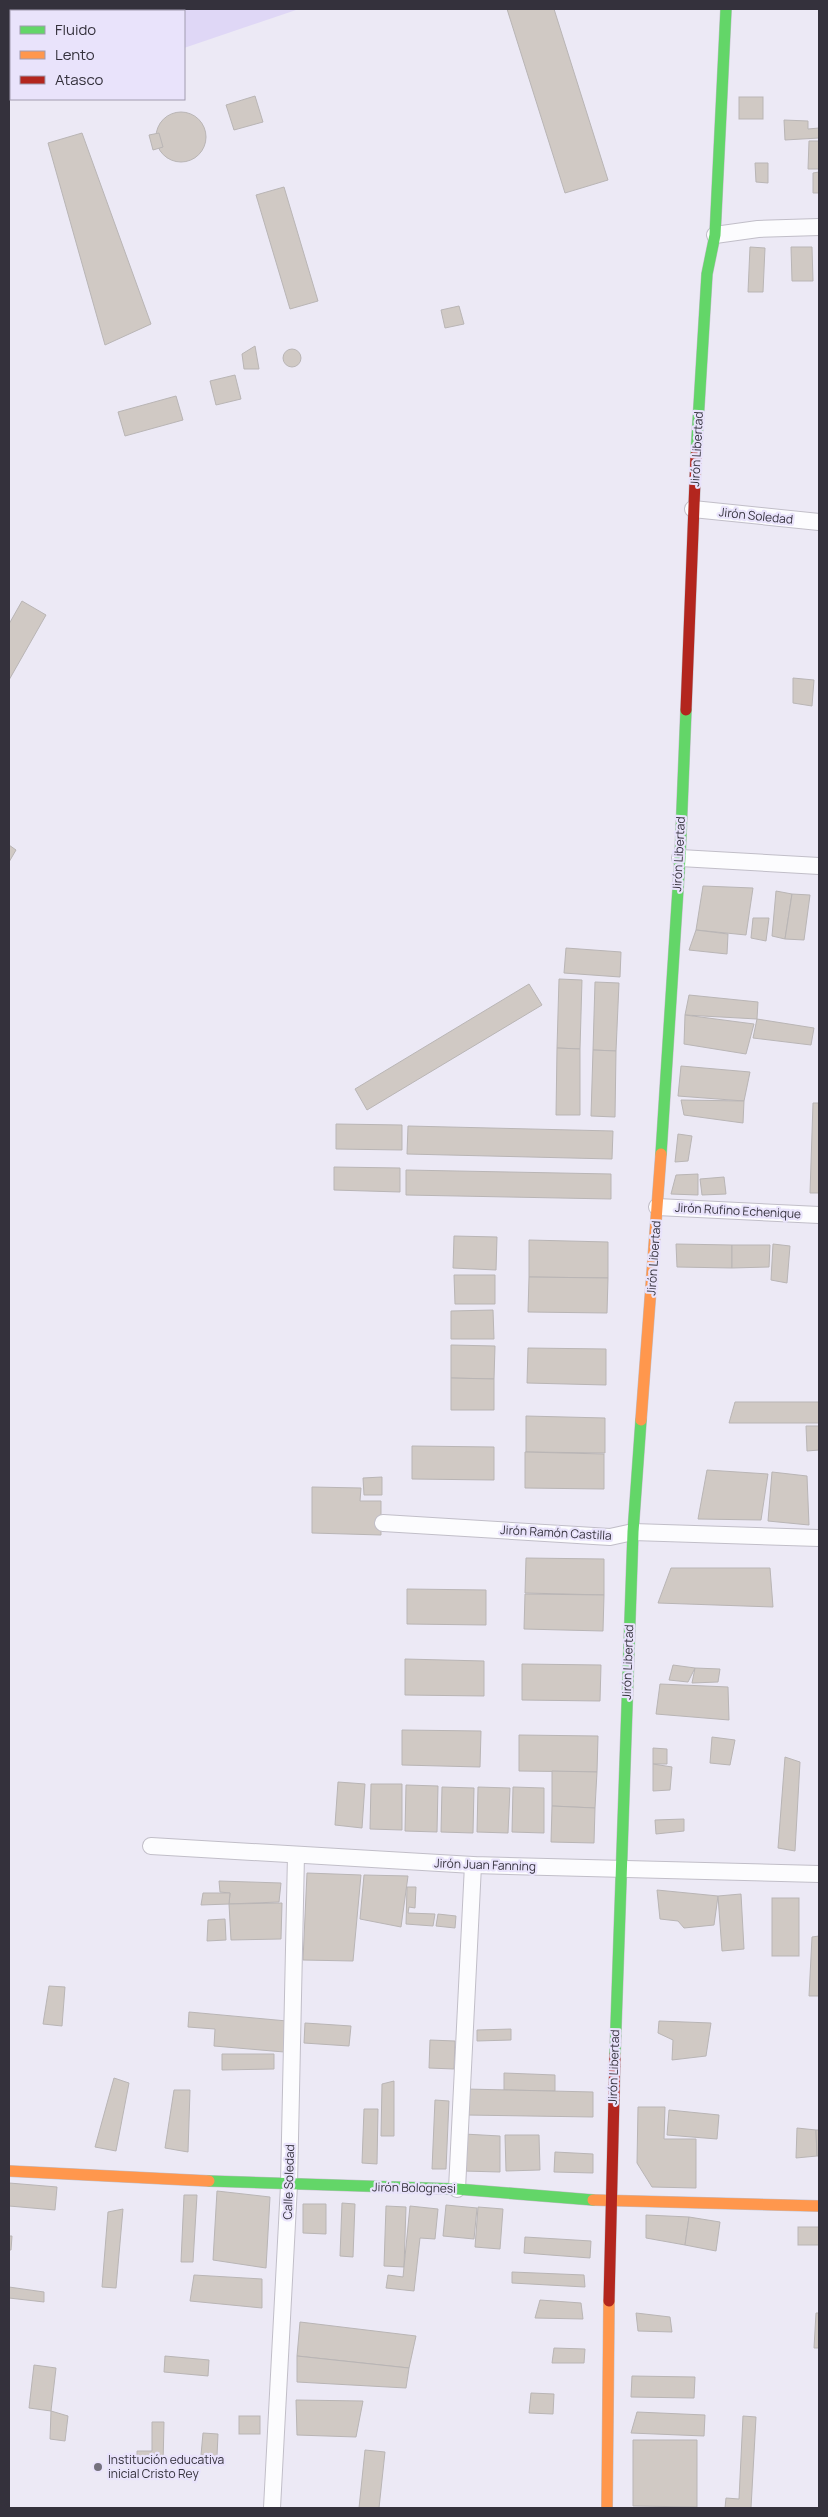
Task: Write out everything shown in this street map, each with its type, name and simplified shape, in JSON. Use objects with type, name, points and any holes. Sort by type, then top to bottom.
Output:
[{"type":"street","name":"Jirón Libertad","points":[[607,2508],[610,2201],[633,1532],[658,1207],[680,858],[693,510],[706,274],[716,235],[726,9]]},
{"type":"street","points":[[716,235],[758,229],[819,227]]},
{"type":"street","name":"Jirón Soledad","points":[[693,510],[819,522]]},
{"type":"street","points":[[680,858],[819,866]]},
{"type":"street","name":"Jirón Rufino Echenique","points":[[658,1207],[819,1215]]},
{"type":"street","name":"Jirón Ramón Castilla","points":[[383,1523],[610,1538],[633,1532],[819,1538]]},
{"type":"street","name":"Jirón Juan Fanning","points":[[151,1846],[473,1865],[819,1874]]},
{"type":"street","name":"Calle Soledad","points":[[272,2508],[289,2185],[296,1855]]},
{"type":"street","points":[[457,2189],[473,1865]]},
{"type":"street","name":"Jirón Bolognesi","points":[[9,2171],[289,2185],[457,2189],[610,2201],[819,2206]]},
{"type":"shaded area","points":[[299,9],[185,48],[185,10],[136,10]]},
{"type":"building","points":[[507,9],[554,9],[608,180],[565,193]]},
{"type":"building","points":[[255,96],[263,122],[234,130],[226,105]]},
{"type":"building","points":[[739,97],[763,97],[763,119],[739,119]]},
{"type":"building","points":[[176,112],[186,112],[199,119],[206,132],[206,142],[199,155],[186,162],[176,162],[167,158],[160,151],[156,142],[156,132],[160,123],[167,116]]},
{"type":"building","points":[[784,120],[808,121],[808,129],[819,128],[819,138],[785,140]]},
{"type":"building","points":[[82,133],[151,324],[105,345],[48,143]]},
{"type":"building","points":[[159,133],[163,147],[153,150],[149,135]]},
{"type":"building","points":[[809,141],[819,141],[819,169],[808,169]]},
{"type":"building","points":[[755,163],[768,163],[768,183],[756,182]]},
{"type":"building","points":[[819,172],[819,193],[813,193],[813,173]]},
{"type":"building","points":[[284,187],[318,301],[290,309],[256,195]]},
{"type":"building","points":[[750,247],[765,248],[763,292],[748,292]]},
{"type":"building","points":[[791,247],[812,247],[813,281],[792,281]]},
{"type":"building","points":[[459,306],[464,324],[445,328],[441,310]]},
{"type":"building","points":[[255,346],[259,369],[244,369],[242,354]]},
{"type":"building","points":[[292,349],[300,354],[301,358],[296,366],[292,367],[284,362],[283,358],[288,350]]},
{"type":"building","points":[[235,375],[241,399],[216,405],[210,381]]},
{"type":"building","points":[[176,396],[183,420],[125,436],[118,412]]},
{"type":"building","points":[[22,601],[46,615],[9,680],[9,624]]},
{"type":"building","points":[[793,678],[814,680],[812,706],[793,703]]},
{"type":"building","points":[[9,845],[16,850],[9,862]]},
{"type":"building","points":[[703,886],[753,888],[746,935],[696,930]]},
{"type":"building","points":[[776,891],[792,894],[785,939],[772,936]]},
{"type":"building","points":[[792,894],[810,895],[804,940],[785,939]]},
{"type":"building","points":[[753,918],[769,918],[766,941],[751,938]]},
{"type":"building","points":[[696,930],[728,934],[727,954],[689,950]]},
{"type":"building","points":[[566,948],[621,952],[620,977],[564,973]]},
{"type":"building","points":[[559,979],[582,980],[580,1049],[557,1048]]},
{"type":"building","points":[[595,982],[619,983],[616,1051],[593,1050]]},
{"type":"building","points":[[529,984],[542,1005],[367,1110],[355,1089]]},
{"type":"building","points":[[689,995],[758,1002],[757,1019],[685,1015]]},
{"type":"building","points":[[685,1015],[754,1024],[746,1054],[684,1044]]},
{"type":"building","points":[[757,1019],[814,1028],[811,1045],[753,1038]]},
{"type":"building","points":[[557,1048],[580,1049],[580,1115],[556,1115]]},
{"type":"building","points":[[593,1050],[616,1051],[615,1117],[591,1116]]},
{"type":"building","points":[[681,1066],[750,1072],[744,1101],[678,1096]]},
{"type":"building","points":[[681,1100],[744,1101],[743,1123],[684,1115]]},
{"type":"building","points":[[813,1103],[819,1103],[819,1193],[810,1193]]},
{"type":"building","points":[[336,1124],[402,1125],[402,1150],[336,1149]]},
{"type":"building","points":[[408,1126],[613,1131],[612,1159],[407,1154]]},
{"type":"building","points":[[678,1134],[692,1136],[688,1161],[675,1162]]},
{"type":"building","points":[[334,1167],[400,1168],[400,1192],[334,1190]]},
{"type":"building","points":[[406,1170],[611,1174],[611,1199],[406,1195]]},
{"type":"building","points":[[698,1174],[698,1195],[671,1194],[676,1175]]},
{"type":"building","points":[[724,1177],[726,1194],[702,1195],[700,1179]]},
{"type":"building","points":[[454,1236],[497,1237],[496,1270],[453,1268]]},
{"type":"building","points":[[529,1240],[608,1242],[608,1278],[529,1277]]},
{"type":"building","points":[[676,1244],[732,1245],[732,1268],[677,1267]]},
{"type":"building","points":[[773,1244],[790,1246],[787,1283],[771,1280]]},
{"type":"building","points":[[732,1245],[770,1245],[769,1267],[732,1268]]},
{"type":"building","points":[[454,1275],[495,1275],[495,1304],[455,1304]]},
{"type":"building","points":[[529,1277],[608,1278],[607,1313],[528,1312]]},
{"type":"building","points":[[493,1310],[494,1339],[451,1339],[451,1311]]},
{"type":"building","points":[[451,1345],[495,1346],[494,1379],[451,1378]]},
{"type":"building","points":[[528,1348],[606,1349],[606,1385],[527,1383]]},
{"type":"building","points":[[451,1378],[494,1379],[494,1410],[451,1410]]},
{"type":"building","points":[[735,1402],[819,1402],[819,1423],[729,1423]]},
{"type":"building","points":[[526,1416],[605,1418],[605,1453],[526,1452]]},
{"type":"building","points":[[806,1426],[819,1426],[819,1450],[807,1451]]},
{"type":"building","points":[[412,1446],[494,1447],[494,1480],[412,1479]]},
{"type":"building","points":[[525,1452],[604,1454],[604,1489],[525,1488]]},
{"type":"building","points":[[707,1470],[768,1474],[761,1520],[698,1519]]},
{"type":"building","points":[[772,1472],[807,1476],[809,1525],[768,1521]]},
{"type":"building","points":[[382,1477],[382,1495],[364,1495],[363,1478]]},
{"type":"building","points":[[312,1487],[361,1488],[360,1501],[381,1501],[381,1535],[312,1533]]},
{"type":"building","points":[[526,1558],[604,1559],[604,1595],[525,1593]]},
{"type":"building","points":[[671,1568],[770,1568],[773,1607],[658,1603]]},
{"type":"building","points":[[407,1589],[486,1590],[486,1625],[407,1624]]},
{"type":"building","points":[[525,1594],[604,1595],[603,1631],[524,1629]]},
{"type":"building","points":[[405,1659],[484,1661],[484,1696],[405,1695]]},
{"type":"building","points":[[522,1664],[601,1665],[600,1701],[522,1700]]},
{"type":"building","points":[[673,1665],[695,1668],[688,1682],[669,1680]]},
{"type":"building","points":[[695,1668],[720,1669],[718,1682],[692,1683]]},
{"type":"building","points":[[660,1684],[728,1687],[729,1720],[656,1714]]},
{"type":"building","points":[[402,1730],[481,1731],[480,1767],[402,1765]]},
{"type":"building","points":[[519,1735],[598,1736],[597,1772],[519,1771]]},
{"type":"building","points":[[712,1737],[735,1740],[730,1765],[710,1763]]},
{"type":"building","points":[[653,1748],[667,1749],[667,1764],[653,1764]]},
{"type":"building","points":[[785,1757],[800,1762],[795,1851],[778,1848]]},
{"type":"building","points":[[653,1764],[672,1767],[670,1790],[653,1791]]},
{"type":"building","points":[[552,1771],[597,1772],[595,1808],[552,1806]]},
{"type":"building","points":[[338,1782],[365,1784],[362,1828],[335,1825]]},
{"type":"building","points":[[371,1784],[402,1784],[402,1830],[370,1829]]},
{"type":"building","points":[[406,1785],[438,1786],[437,1832],[405,1831]]},
{"type":"building","points":[[442,1787],[474,1788],[473,1833],[441,1832]]},
{"type":"building","points":[[478,1787],[510,1788],[508,1833],[477,1832]]},
{"type":"building","points":[[513,1787],[544,1788],[544,1833],[512,1832]]},
{"type":"building","points":[[552,1806],[595,1808],[594,1843],[551,1842]]},
{"type":"building","points":[[684,1819],[684,1831],[656,1834],[655,1820]]},
{"type":"building","points":[[307,1873],[361,1875],[353,1961],[303,1960]]},
{"type":"building","points":[[364,1875],[408,1876],[401,1927],[360,1919]]},
{"type":"building","points":[[219,1881],[281,1883],[279,1902],[229,1904],[230,1893],[220,1892]]},
{"type":"building","points":[[407,1887],[416,1887],[415,1908],[409,1907],[408,1913],[435,1914],[433,1926],[406,1924]]},
{"type":"building","points":[[657,1890],[718,1896],[714,1925],[684,1928],[678,1921],[660,1919]]},
{"type":"building","points":[[203,1893],[230,1893],[229,1904],[201,1905]]},
{"type":"building","points":[[741,1894],[744,1949],[722,1951],[718,1896]]},
{"type":"building","points":[[772,1898],[799,1898],[799,1956],[772,1956]]},
{"type":"building","points":[[282,1903],[281,1939],[231,1940],[229,1904]]},
{"type":"building","points":[[438,1914],[456,1916],[455,1928],[436,1926]]},
{"type":"building","points":[[225,1919],[226,1940],[207,1941],[208,1920]]},
{"type":"building","points":[[819,1936],[819,1996],[809,1996],[812,1937]]},
{"type":"building","points":[[49,1986],[65,1987],[62,2026],[43,2024]]},
{"type":"building","points":[[189,2012],[287,2021],[284,2052],[214,2046],[215,2029],[188,2027]]},
{"type":"building","points":[[659,2021],[711,2023],[706,2056],[672,2060],[673,2040],[658,2033]]},
{"type":"building","points":[[305,2023],[351,2026],[349,2046],[304,2043]]},
{"type":"building","points":[[511,2029],[511,2040],[477,2041],[477,2030]]},
{"type":"building","points":[[430,2040],[455,2041],[454,2069],[429,2068]]},
{"type":"building","points":[[222,2054],[274,2054],[274,2069],[222,2070]]},
{"type":"building","points":[[504,2073],[555,2075],[555,2091],[504,2090]]},
{"type":"building","points":[[114,2078],[129,2083],[116,2151],[95,2147]]},
{"type":"building","points":[[394,2081],[394,2136],[381,2136],[382,2084]]},
{"type":"building","points":[[466,2089],[593,2092],[593,2117],[466,2115]]},
{"type":"building","points":[[174,2090],[190,2090],[188,2152],[165,2148]]},
{"type":"building","points":[[435,2100],[449,2101],[446,2169],[432,2169]]},
{"type":"building","points":[[638,2107],[665,2107],[664,2139],[696,2139],[696,2188],[652,2187],[637,2163]]},
{"type":"building","points":[[364,2109],[378,2109],[377,2164],[362,2163]]},
{"type":"building","points":[[669,2110],[719,2115],[717,2139],[667,2135]]},
{"type":"building","points":[[797,2128],[816,2130],[817,2156],[796,2158]]},
{"type":"building","points":[[816,2130],[819,2130],[819,2156],[817,2156]]},
{"type":"building","points":[[464,2134],[500,2136],[500,2172],[463,2171]]},
{"type":"building","points":[[505,2135],[539,2135],[540,2170],[506,2171]]},
{"type":"building","points":[[555,2152],[593,2154],[593,2173],[554,2172]]},
{"type":"building","points":[[9,2183],[57,2187],[55,2210],[9,2206]]},
{"type":"building","points":[[217,2191],[270,2197],[266,2268],[213,2260]]},
{"type":"building","points":[[184,2195],[197,2195],[193,2262],[181,2262]]},
{"type":"building","points":[[342,2203],[355,2204],[353,2257],[340,2256]]},
{"type":"building","points":[[303,2204],[326,2204],[326,2234],[303,2233]]},
{"type":"building","points":[[446,2205],[477,2208],[474,2239],[443,2236]]},
{"type":"building","points":[[386,2206],[406,2207],[404,2267],[384,2266]]},
{"type":"building","points":[[410,2206],[438,2209],[435,2239],[420,2238],[414,2291],[386,2288],[388,2275],[403,2277]]},
{"type":"building","points":[[478,2207],[503,2209],[500,2249],[475,2247]]},
{"type":"building","points":[[123,2209],[116,2288],[102,2287],[108,2212]]},
{"type":"building","points":[[646,2215],[689,2217],[685,2245],[646,2238]]},
{"type":"building","points":[[689,2217],[720,2222],[716,2251],[685,2245]]},
{"type":"building","points":[[798,2227],[819,2227],[819,2245],[798,2245]]},
{"type":"building","points":[[9,2236],[12,2236],[11,2250],[9,2250]]},
{"type":"building","points":[[525,2237],[591,2241],[590,2258],[524,2253]]},
{"type":"building","points":[[512,2272],[584,2275],[585,2287],[512,2283]]},
{"type":"building","points":[[194,2275],[262,2279],[262,2308],[190,2301]]},
{"type":"building","points":[[9,2287],[44,2292],[44,2302],[9,2298]]},
{"type":"building","points":[[540,2300],[581,2303],[583,2319],[535,2318]]},
{"type":"building","points":[[636,2313],[670,2317],[672,2332],[638,2331]]},
{"type":"building","points":[[816,2313],[819,2313],[819,2348],[814,2348]]},
{"type":"building","points":[[300,2322],[416,2336],[409,2368],[297,2356]]},
{"type":"building","points":[[554,2348],[585,2349],[584,2363],[552,2363]]},
{"type":"building","points":[[165,2356],[209,2360],[208,2376],[164,2372]]},
{"type":"building","points":[[297,2356],[409,2368],[406,2388],[297,2382]]},
{"type":"building","points":[[34,2365],[56,2368],[51,2411],[29,2408]]},
{"type":"building","points":[[632,2376],[695,2377],[694,2398],[631,2397]]},
{"type":"building","points":[[531,2393],[554,2394],[553,2414],[529,2413]]},
{"type":"building","points":[[296,2400],[363,2401],[356,2437],[297,2435]]},
{"type":"building","points":[[51,2411],[68,2416],[65,2441],[50,2439]]},
{"type":"building","points":[[637,2412],[705,2415],[704,2436],[631,2433]]},
{"type":"building","points":[[239,2416],[260,2416],[260,2434],[239,2434]]},
{"type":"building","points":[[743,2416],[756,2417],[751,2508],[725,2508],[726,2498],[739,2499]]},
{"type":"building","points":[[152,2422],[164,2422],[163,2465],[137,2464],[137,2451],[152,2451]]},
{"type":"building","points":[[203,2433],[218,2434],[217,2456],[201,2455]]},
{"type":"building","points":[[633,2440],[697,2440],[697,2507],[633,2506]]},
{"type":"building","points":[[365,2450],[385,2452],[379,2508],[359,2508]]},
{"type":"traffic: fast","points":[[696,455],[707,274],[715,235],[726,9]]},
{"type":"traffic: fast","points":[[661,1154],[680,858],[686,710]]},
{"type":"traffic: fast","points":[[615,2055],[633,1532],[641,1420]]},
{"type":"traffic: fast","points":[[209,2181],[457,2189],[593,2200]]},
{"type":"traffic: slow","points":[[641,1420],[661,1154]]},
{"type":"traffic: slow","points":[[9,2171],[209,2181]]},
{"type":"traffic: slow","points":[[593,2200],[819,2206]]},
{"type":"traffic: slow","points":[[607,2508],[609,2301]]},
{"type":"traffic: jam","points":[[686,710],[696,455]]},
{"type":"traffic: jam","points":[[609,2301],[615,2055]]},
{"type":"place","name":"Institución educativa inicial Cristo Rey","points":[[98,2467]]}]
